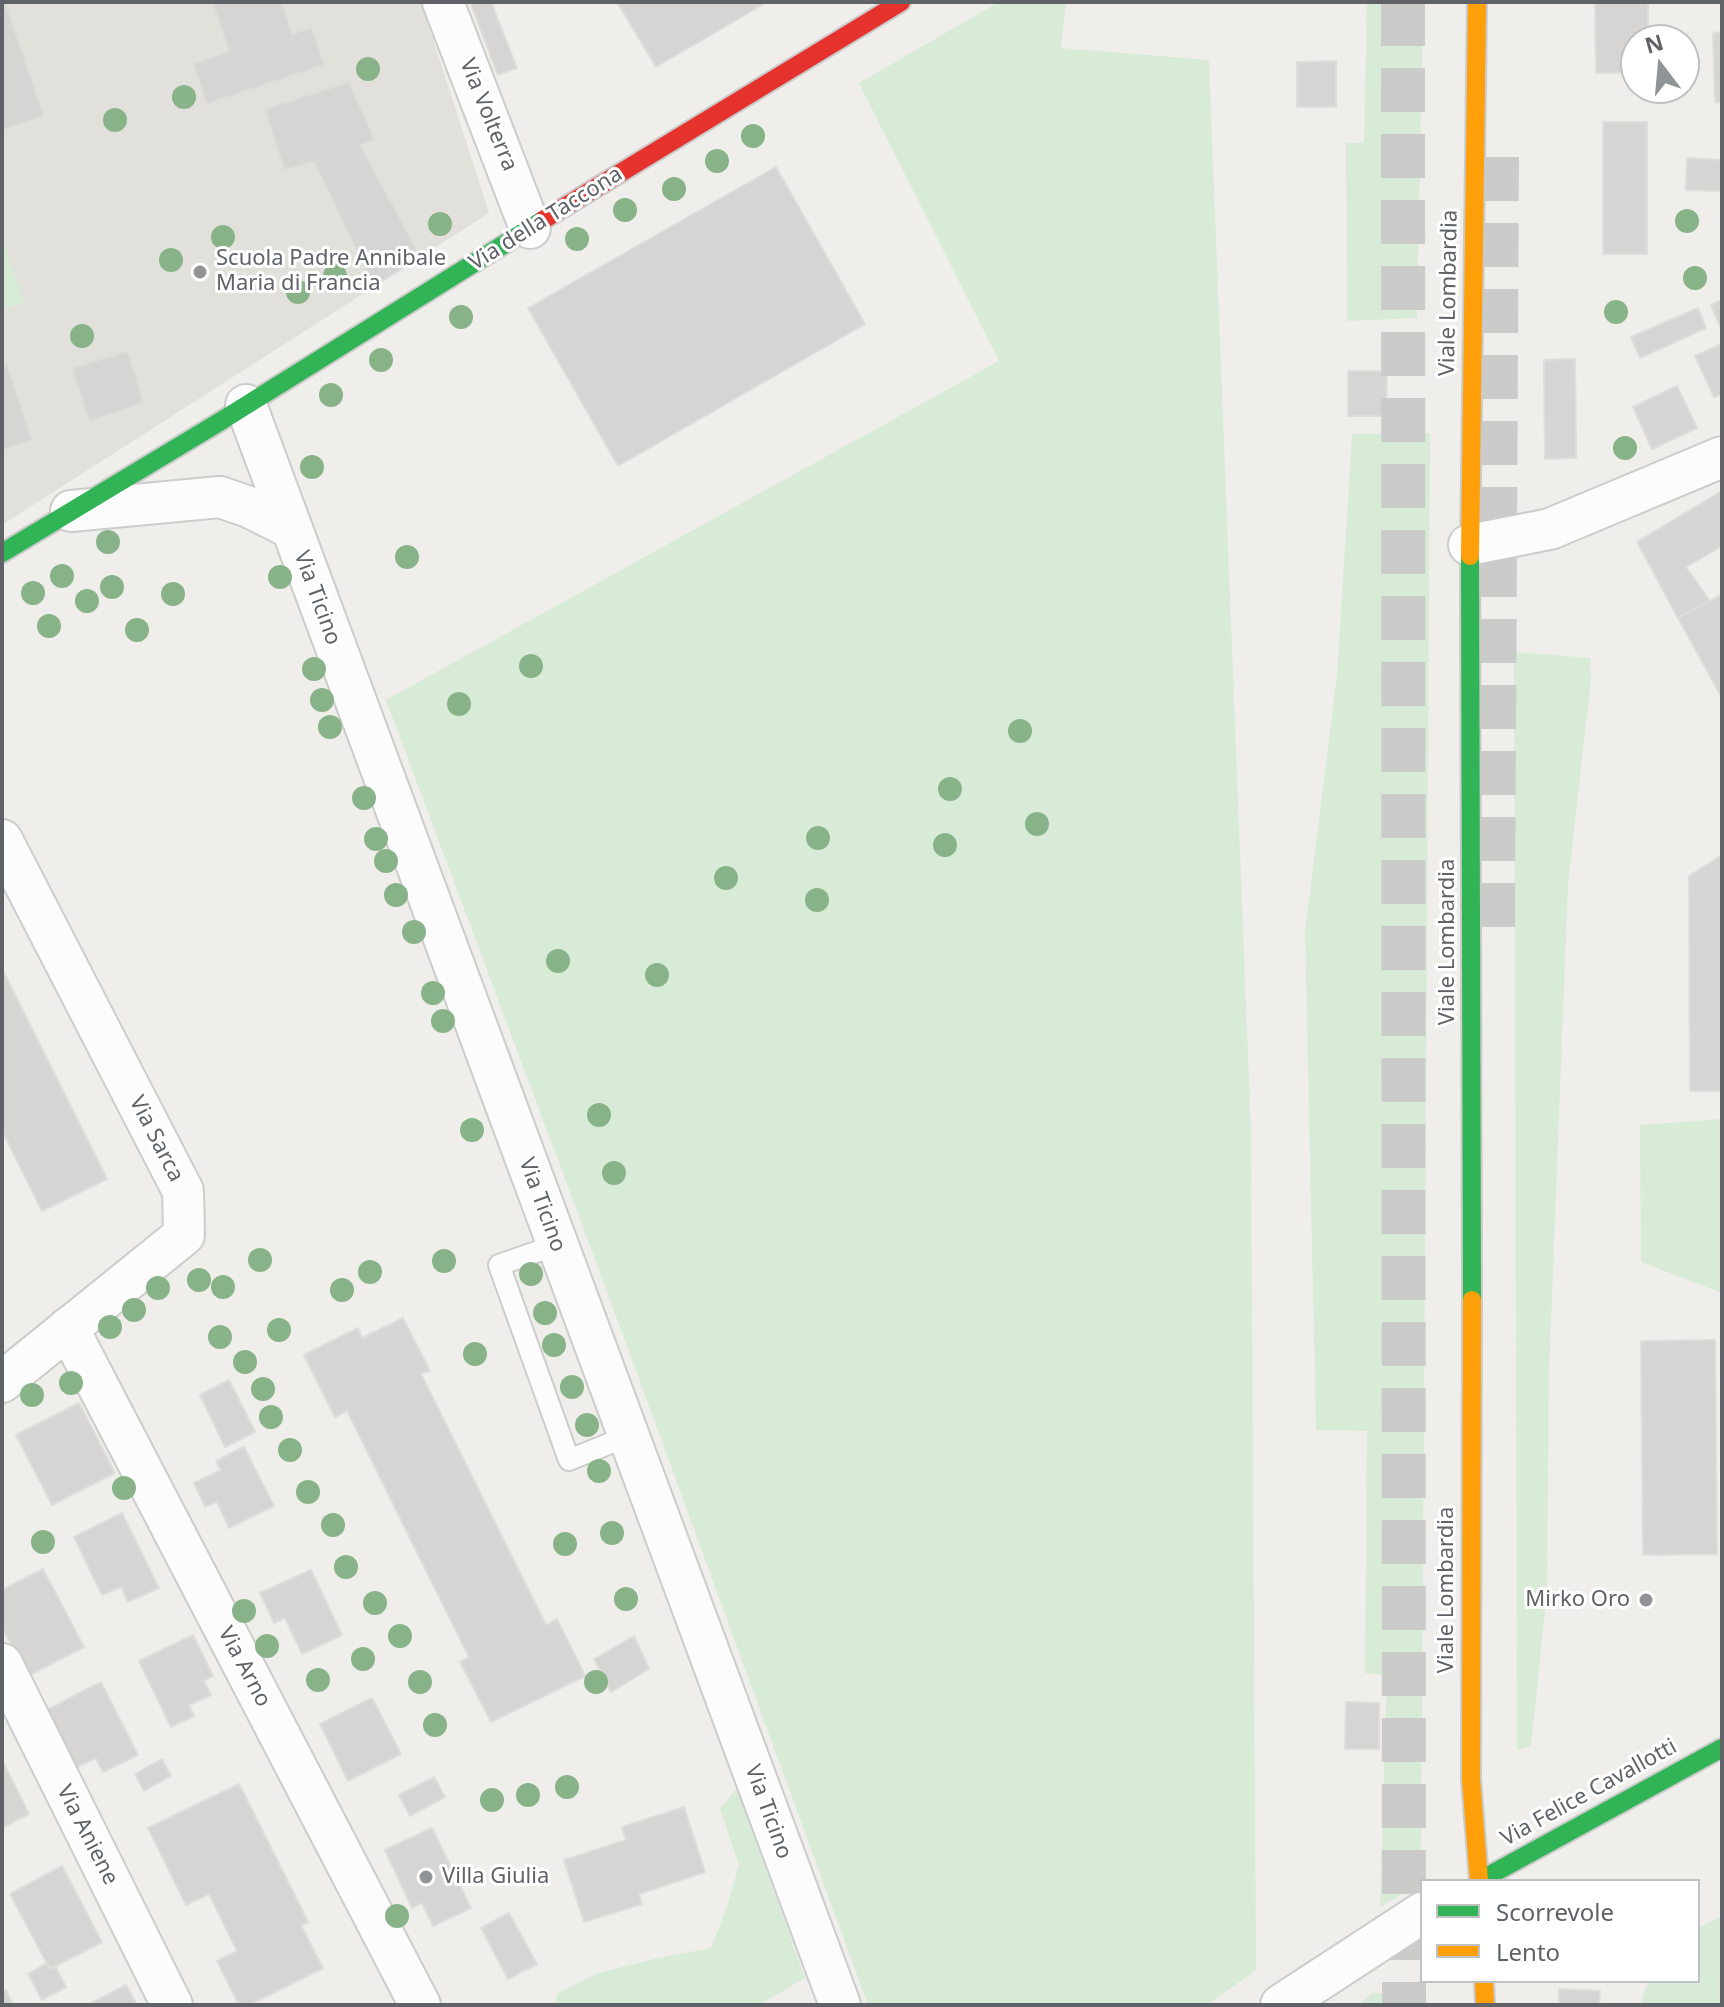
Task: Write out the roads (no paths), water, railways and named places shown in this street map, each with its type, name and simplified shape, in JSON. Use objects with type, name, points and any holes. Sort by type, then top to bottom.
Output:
[{"type":"street","name":"Via Volterra","points":[[443,2],[530,228]]},
{"type":"street","name":"Via della Taccona","points":[[2,553],[901,2]]},
{"type":"street","name":"Viale Lombardia","points":[[1477,2],[1469,545],[1473,1107],[1471,1779],[1479,1879]]},
{"type":"street","name":"Via Ticino","points":[[246,405],[628,1436],[825,1999]]},
{"type":"street","points":[[1469,545],[1550,529],[1722,457]]},
{"type":"street","name":"Via della Taccona","points":[[70,511],[220,497],[249,507],[291,528]]},
{"type":"street","name":"Via Sarca","points":[[2,840],[183,1191],[184,1235],[2,1382]]},
{"type":"street","name":"Via Arno","points":[[68,1328],[420,2005]]},
{"type":"street","name":"Via Aniene","points":[[2,1664],[172,2005]]},
{"type":"street","name":"Via Felice Cavallotti","points":[[1483,1879],[1722,1748]]},
{"type":"street","points":[[1281,2005],[1420,1914]]},
{"type":"street","points":[[1484,1983],[1485,2005]]},
{"type":"lane","points":[[556,1245],[499,1265],[569,1460],[628,1436]]},
{"type":"tunnel","points":[[1403,2],[1404,2005]]},
{"type":"tunnel","points":[[1493,927],[1497,155]]},
{"type":"place","name":"Scuola Padre Annibale Maria di Francia","points":[[200,272]]},
{"type":"place","name":"Mirko Oro","points":[[1646,1600]]},
{"type":"place","name":"Villa Giulia","points":[[426,1877]]}]
